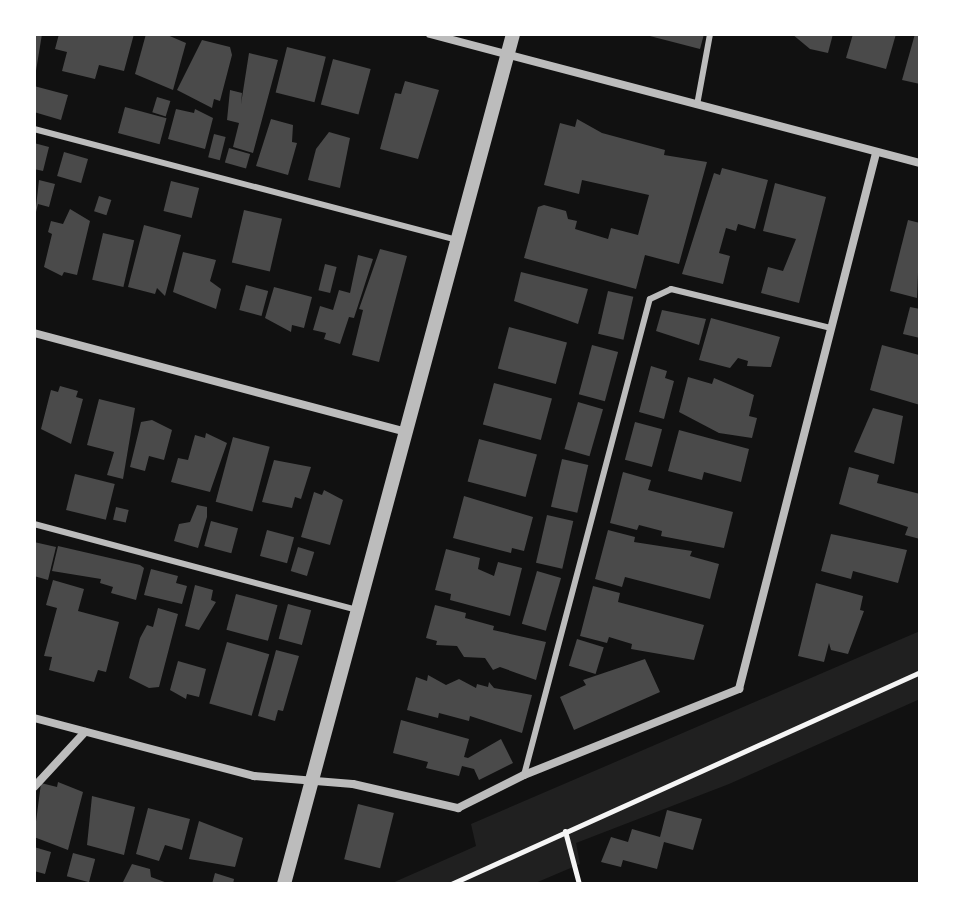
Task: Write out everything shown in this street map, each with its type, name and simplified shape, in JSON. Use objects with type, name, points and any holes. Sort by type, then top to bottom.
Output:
[{"type":"street","points":[[430,34],[920,163]]},
{"type":"street","points":[[284,884],[513,34]]},
{"type":"street","points":[[34,718],[254,776],[353,784],[458,808],[524,775],[739,689],[876,153]]},
{"type":"street","points":[[34,333],[405,432]]},
{"type":"street","points":[[34,787],[85,732]]},
{"type":"lane","points":[[697,106],[710,34]]},
{"type":"lane","points":[[34,129],[457,240]]},
{"type":"lane","points":[[524,775],[650,299],[671,289],[831,328]]},
{"type":"lane","points":[[34,524],[357,610]]},
{"type":"path","points":[[451,884],[920,672]]},
{"type":"path","points":[[565,831],[579,884]]},
{"type":"shaded area","points":[[920,631],[920,699],[729,784],[576,843],[580,864],[533,884],[390,884],[476,846],[471,824]]},
{"type":"building","points":[[34,34],[42,34],[35,77],[34,77]]},
{"type":"building","points":[[59,34],[134,34],[124,71],[99,65],[95,79],[62,71],[67,52],[55,49]]},
{"type":"building","points":[[146,34],[165,34],[186,43],[173,90],[135,74]]},
{"type":"building","points":[[642,34],[704,34],[700,49]]},
{"type":"building","points":[[792,34],[833,34],[828,53],[810,49]]},
{"type":"building","points":[[853,34],[896,34],[886,69],[846,58]]},
{"type":"building","points":[[915,34],[920,34],[920,84],[902,80]]},
{"type":"building","points":[[202,40],[230,47],[232,55],[220,101],[214,99],[212,108],[177,90]]},
{"type":"building","points":[[287,47],[326,57],[314,102],[276,93]]},
{"type":"building","points":[[249,53],[278,60],[253,153],[233,147],[239,123],[227,120],[230,90],[242,93],[241,104]]},
{"type":"building","points":[[333,59],[371,69],[359,114],[321,104]]},
{"type":"building","points":[[405,81],[439,90],[418,159],[380,149],[395,93],[401,94]]},
{"type":"building","points":[[34,86],[68,95],[61,120],[34,112]]},
{"type":"building","points":[[157,97],[170,101],[166,116],[152,112]]},
{"type":"building","points":[[125,107],[167,118],[160,144],[118,133]]},
{"type":"building","points":[[176,109],[194,113],[195,109],[213,118],[205,149],[168,139]]},
{"type":"building","points":[[271,119],[293,125],[292,142],[297,143],[288,175],[256,166]]},
{"type":"building","points":[[577,119],[602,133],[665,150],[664,155],[707,162],[679,264],[645,255],[636,289],[524,258],[538,207],[544,205],[566,211],[568,219],[577,221],[575,229],[608,239],[611,228],[638,235],[649,195],[582,180],[579,194],[544,185],[560,123],[575,127]]},
{"type":"building","points":[[329,132],[350,138],[340,188],[308,180],[316,149]]},
{"type":"building","points":[[214,134],[226,137],[220,160],[208,157]]},
{"type":"building","points":[[34,143],[49,147],[43,171],[34,169]]},
{"type":"building","points":[[229,148],[250,154],[246,168],[225,162]]},
{"type":"building","points":[[64,152],[88,159],[81,183],[57,176]]},
{"type":"building","points":[[722,168],[768,180],[755,229],[738,224],[736,231],[726,228],[719,253],[730,256],[723,284],[682,274],[714,173],[720,175]]},
{"type":"building","points":[[39,180],[55,184],[49,207],[38,204],[35,216]]},
{"type":"building","points":[[171,181],[199,188],[192,218],[164,211]]},
{"type":"building","points":[[775,183],[826,197],[799,303],[761,293],[768,267],[783,271],[796,239],[763,231]]},
{"type":"building","points":[[99,196],[111,200],[106,215],[94,211]]},
{"type":"building","points":[[70,209],[90,221],[77,275],[64,272],[62,276],[44,267],[52,234],[48,232],[51,221],[63,224]]},
{"type":"building","points":[[244,210],[282,219],[270,271],[232,263]]},
{"type":"building","points":[[908,220],[920,223],[917,298],[890,291]]},
{"type":"building","points":[[144,225],[181,235],[165,296],[157,288],[155,294],[128,287]]},
{"type":"building","points":[[103,233],[134,240],[123,287],[92,280]]},
{"type":"building","points":[[380,249],[407,256],[379,362],[352,355],[363,310],[359,309]]},
{"type":"building","points":[[183,252],[216,260],[210,281],[221,289],[216,309],[173,292]]},
{"type":"building","points":[[358,255],[373,259],[354,318],[349,317],[340,344],[324,339],[326,333],[313,330],[320,306],[333,310],[339,290],[350,293]]},
{"type":"building","points":[[325,264],[337,267],[330,293],[318,290]]},
{"type":"building","points":[[521,272],[588,289],[578,324],[514,301]]},
{"type":"building","points":[[246,285],[268,291],[261,316],[239,310]]},
{"type":"building","points":[[274,287],[312,297],[304,328],[292,325],[291,332],[265,318]]},
{"type":"building","points":[[608,291],[633,297],[623,340],[598,334]]},
{"type":"building","points":[[910,307],[920,309],[920,338],[903,334]]},
{"type":"building","points":[[662,310],[706,319],[699,345],[656,331]]},
{"type":"building","points":[[711,318],[780,337],[771,367],[747,366],[748,361],[738,358],[730,368],[699,360]]},
{"type":"building","points":[[509,327],[567,343],[556,384],[498,369]]},
{"type":"building","points":[[592,345],[618,352],[605,401],[579,394]]},
{"type":"building","points":[[882,345],[919,355],[920,405],[870,390]]},
{"type":"building","points":[[651,366],[667,371],[665,378],[674,381],[664,419],[639,412]]},
{"type":"building","points":[[688,377],[712,384],[714,378],[754,395],[749,416],[757,418],[752,438],[719,433],[679,412]]},
{"type":"building","points":[[494,383],[552,399],[541,440],[483,425]]},
{"type":"building","points":[[60,386],[78,391],[76,397],[83,399],[71,444],[41,429],[51,390],[58,392]]},
{"type":"building","points":[[99,399],[135,408],[123,479],[107,475],[114,452],[87,445]]},
{"type":"building","points":[[578,402],[603,409],[589,456],[564,449]]},
{"type":"building","points":[[873,408],[903,416],[894,464],[854,452]]},
{"type":"building","points":[[152,420],[172,430],[164,460],[149,456],[145,471],[130,467],[141,422]]},
{"type":"building","points":[[635,422],[662,429],[652,467],[625,460]]},
{"type":"building","points":[[679,430],[749,449],[741,482],[704,472],[702,480],[668,471]]},
{"type":"building","points":[[206,433],[227,443],[210,492],[171,482],[178,458],[188,460],[195,435],[205,438]]},
{"type":"building","points":[[233,437],[270,447],[252,512],[216,502]]},
{"type":"building","points":[[479,439],[537,455],[526,497],[468,482]]},
{"type":"building","points":[[562,459],[588,465],[577,513],[551,507]]},
{"type":"building","points":[[274,460],[311,467],[301,499],[295,497],[292,508],[262,502]]},
{"type":"building","points":[[849,467],[879,475],[877,483],[920,494],[920,539],[905,535],[908,527],[839,504]]},
{"type":"building","points":[[623,472],[651,480],[648,490],[733,512],[724,548],[661,536],[662,531],[639,525],[637,530],[610,523]]},
{"type":"building","points":[[75,474],[115,484],[106,520],[66,510]]},
{"type":"building","points":[[324,490],[343,500],[330,545],[301,537],[314,492],[322,495]]},
{"type":"building","points":[[464,496],[533,517],[524,551],[512,548],[511,553],[453,538]]},
{"type":"building","points":[[197,505],[207,507],[198,548],[174,541],[179,524],[190,522]]},
{"type":"building","points":[[116,507],[129,510],[126,523],[113,520]]},
{"type":"building","points":[[547,515],[573,521],[562,569],[536,563]]},
{"type":"building","points":[[211,521],[238,528],[231,553],[204,546]]},
{"type":"building","points":[[267,530],[294,537],[287,563],[260,556]]},
{"type":"building","points":[[608,530],[635,537],[634,542],[692,551],[690,556],[719,564],[710,599],[625,577],[622,587],[595,579]]},
{"type":"building","points":[[831,534],[907,550],[898,583],[853,571],[851,579],[821,571]]},
{"type":"building","points":[[34,542],[56,547],[48,580],[34,576]]},
{"type":"building","points":[[58,546],[140,565],[144,568],[136,600],[111,593],[113,587],[100,583],[101,579],[52,571]]},
{"type":"building","points":[[298,547],[314,552],[307,576],[291,571]]},
{"type":"building","points":[[446,549],[480,558],[478,569],[494,576],[498,562],[522,568],[510,616],[450,600],[451,594],[435,590]]},
{"type":"building","points":[[151,569],[178,576],[176,583],[187,586],[182,604],[144,595]]},
{"type":"building","points":[[537,571],[561,578],[546,631],[522,624]]},
{"type":"building","points":[[53,580],[84,589],[78,611],[119,622],[106,672],[98,670],[94,682],[49,670],[52,657],[44,656],[57,608],[46,605]]},
{"type":"building","points":[[816,583],[863,596],[860,610],[864,611],[848,654],[831,650],[829,643],[824,662],[798,656]]},
{"type":"building","points":[[195,585],[213,590],[211,600],[216,602],[199,630],[185,626]]},
{"type":"building","points":[[593,586],[620,593],[618,602],[704,625],[694,660],[631,649],[632,644],[609,637],[607,643],[580,636]]},
{"type":"building","points":[[236,594],[278,605],[268,641],[226,630]]},
{"type":"building","points":[[288,604],[311,610],[302,645],[279,639]]},
{"type":"building","points":[[435,605],[466,613],[465,618],[494,626],[493,630],[546,642],[536,680],[500,667],[493,670],[485,658],[464,657],[457,646],[436,645],[437,641],[426,638]]},
{"type":"building","points":[[158,608],[178,614],[159,687],[149,688],[129,678],[140,638],[147,625],[153,627]]},
{"type":"building","points":[[577,639],[604,647],[596,674],[569,666]]},
{"type":"building","points":[[227,642],[269,654],[252,716],[209,704]]},
{"type":"building","points":[[276,650],[299,656],[283,711],[278,710],[275,721],[258,716]]},
{"type":"building","points":[[645,659],[660,692],[574,730],[560,697],[586,685],[583,680]]},
{"type":"building","points":[[178,661],[206,669],[199,697],[187,694],[186,699],[170,690]]},
{"type":"building","points":[[428,675],[446,685],[459,679],[476,688],[477,684],[488,687],[489,682],[494,688],[532,695],[522,733],[470,716],[469,721],[439,713],[438,718],[407,710],[416,677],[427,681]]},
{"type":"building","points":[[401,720],[469,739],[464,757],[468,758],[501,739],[513,763],[479,780],[474,769],[462,766],[459,776],[426,768],[428,762],[393,753]]},
{"type":"building","points":[[58,782],[83,792],[68,850],[34,837],[41,783],[57,787]]},
{"type":"building","points":[[92,796],[135,807],[124,855],[87,845]]},
{"type":"building","points":[[358,804],[394,813],[380,868],[344,859]]},
{"type":"building","points":[[148,808],[190,819],[182,850],[165,845],[159,861],[136,854]]},
{"type":"building","points":[[667,810],[702,819],[693,850],[664,842],[657,869],[623,860],[621,867],[601,862],[611,837],[628,842],[632,829],[660,837]]},
{"type":"building","points":[[199,821],[243,838],[235,867],[189,859]]},
{"type":"building","points":[[34,847],[51,852],[45,874],[34,871]]},
{"type":"building","points":[[73,853],[95,859],[89,882],[67,876]]},
{"type":"building","points":[[132,864],[150,869],[151,877],[170,884],[122,884]]},
{"type":"building","points":[[215,873],[234,879],[233,884],[212,884]]}]
